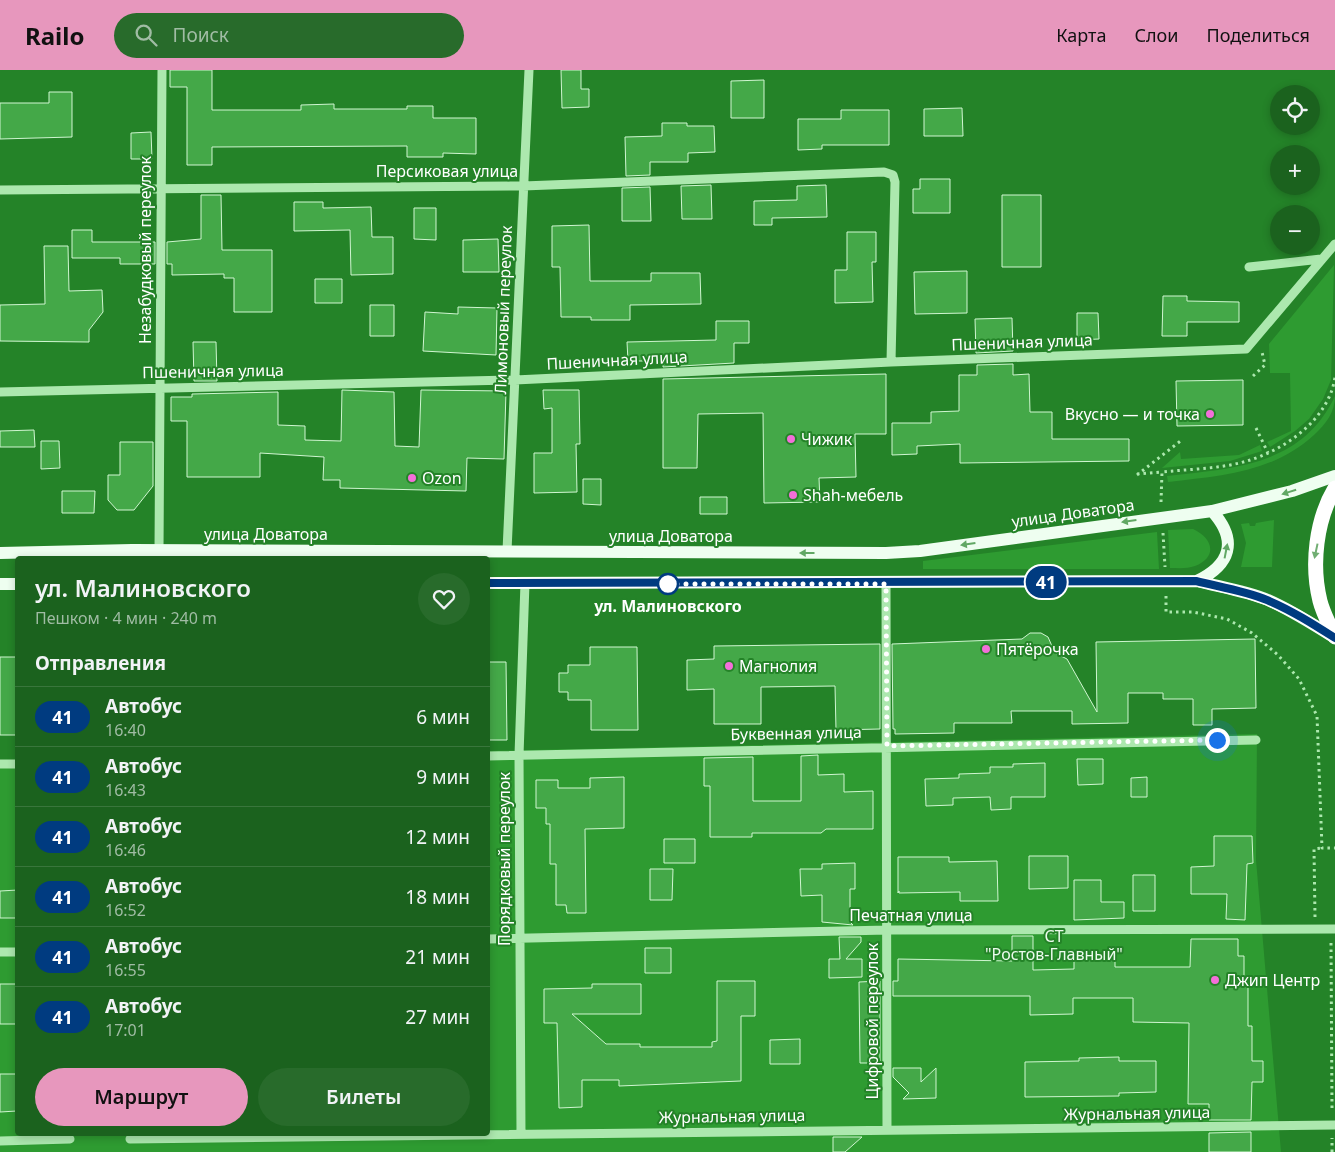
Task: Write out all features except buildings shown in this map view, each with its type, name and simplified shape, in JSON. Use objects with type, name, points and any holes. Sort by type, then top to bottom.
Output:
[{"type":"highway","points":[[1335,488],[1328,500],[1314,559],[1320,602],[1335,638]]},
{"type":"main road","name":"улица Доватора","points":[[0,553],[159,550],[920,551],[1212,511],[1283,494],[1335,476]]},
{"type":"main road","points":[[1196,581],[1214,573],[1223,563],[1227,551],[1224,527],[1212,511]]},
{"type":"main road","points":[[490,583],[886,584],[1196,581],[1236,590],[1267,600],[1296,614],[1335,638]]},
{"type":"main road","points":[[0,584],[15,584]]},
{"type":"street","name":"Незабудковый переулок","points":[[159,550],[162,70]]},
{"type":"street","name":"Лимоновый переулок","points":[[508,551],[529,70]]},
{"type":"street","name":"Персиковая улица","points":[[0,190],[523,186],[884,172],[893,175],[895,182],[891,362]]},
{"type":"street","points":[[1249,267],[1321,260],[1335,244]]},
{"type":"street","name":"Пшеничная улица","points":[[0,392],[515,380],[891,362],[1246,350],[1321,260]]},
{"type":"street","name":"Порядковый переулок","points":[[521,1134],[519,755],[524,583]]},
{"type":"street","name":"Цифровой переулок","points":[[886,584],[887,1129]]},
{"type":"street","name":"Буквенная улица","points":[[490,756],[887,746],[1256,740]]},
{"type":"street","points":[[0,764],[15,764]]},
{"type":"street","name":"Печатная улица","points":[[490,939],[888,930],[1333,929]]},
{"type":"street","points":[[0,952],[15,952]]},
{"type":"street","name":"Журнальная улица","points":[[490,1134],[1333,1125]]},
{"type":"street","name":"Журнальная улица","points":[[130,1139],[150,1136]]},
{"type":"street","points":[[0,1141],[70,1139]]},
{"type":"path","points":[[1183,439],[1137,474],[1232,464],[1268,453],[1292,439],[1311,423],[1328,399],[1335,377]]},
{"type":"path","points":[[1256,428],[1268,453]]},
{"type":"path","points":[[1162,472],[1163,485],[1160,496],[1166,581],[1166,612],[1193,612],[1227,620],[1252,633],[1278,655],[1299,679],[1317,716],[1322,848]]},
{"type":"path","points":[[1315,929],[1314,848],[1335,848]]},
{"type":"path","points":[[1332,1152],[1333,929]]},
{"type":"green space","points":[[1334,265],[1331,380],[1323,399],[1309,419],[1295,431],[1270,447],[1267,442],[1291,431],[1290,373],[1270,373],[1269,344]]},
{"type":"green space","points":[[1335,396],[1332,412],[1322,427],[1298,448],[1281,458],[1226,475],[1168,482],[1167,476],[1241,466],[1285,450],[1304,437],[1321,419]]},
{"type":"green space","points":[[1260,445],[1262,451],[1230,461],[1162,468],[1180,452],[1181,459],[1239,455]]},
{"type":"green space","points":[[1274,520],[1272,567],[1241,567],[1246,543],[1241,524],[1249,523],[1250,526],[1255,526],[1256,523]]},
{"type":"green space","points":[[1193,529],[1205,537],[1210,553],[1207,558],[1195,566],[1170,568],[1168,530]]},
{"type":"green space","points":[[1157,532],[1159,569],[923,569],[923,561]]},
{"type":"green space","name":"СТ \"Ростов-Главный\"","points":[[1257,734],[1256,860],[1281,1152],[0,1152],[0,760],[15,760],[15,1136],[490,1136],[490,751]]},
{"type":"bus line","name":"41","points":[[490,583],[886,584],[1196,581],[1236,590],[1267,600],[1296,614],[1335,638]]},
{"type":"place","name":"Вкусно — и точка","points":[[1210,414]]},
{"type":"place","name":"Чижик","points":[[791,439]]},
{"type":"place","name":"Ozon","points":[[412,478]]},
{"type":"place","name":"Shah-мебель","points":[[793,495]]},
{"type":"place","name":"ул. Малиновского","points":[[668,584]]},
{"type":"place","name":"Пятёрочка","points":[[986,649]]},
{"type":"place","name":"Магнолия","points":[[729,666]]},
{"type":"place","name":"Джип Центр","points":[[1215,980]]},
{"type":"route","points":[[668,584],[886,584],[887,746],[1217,740]]}]
